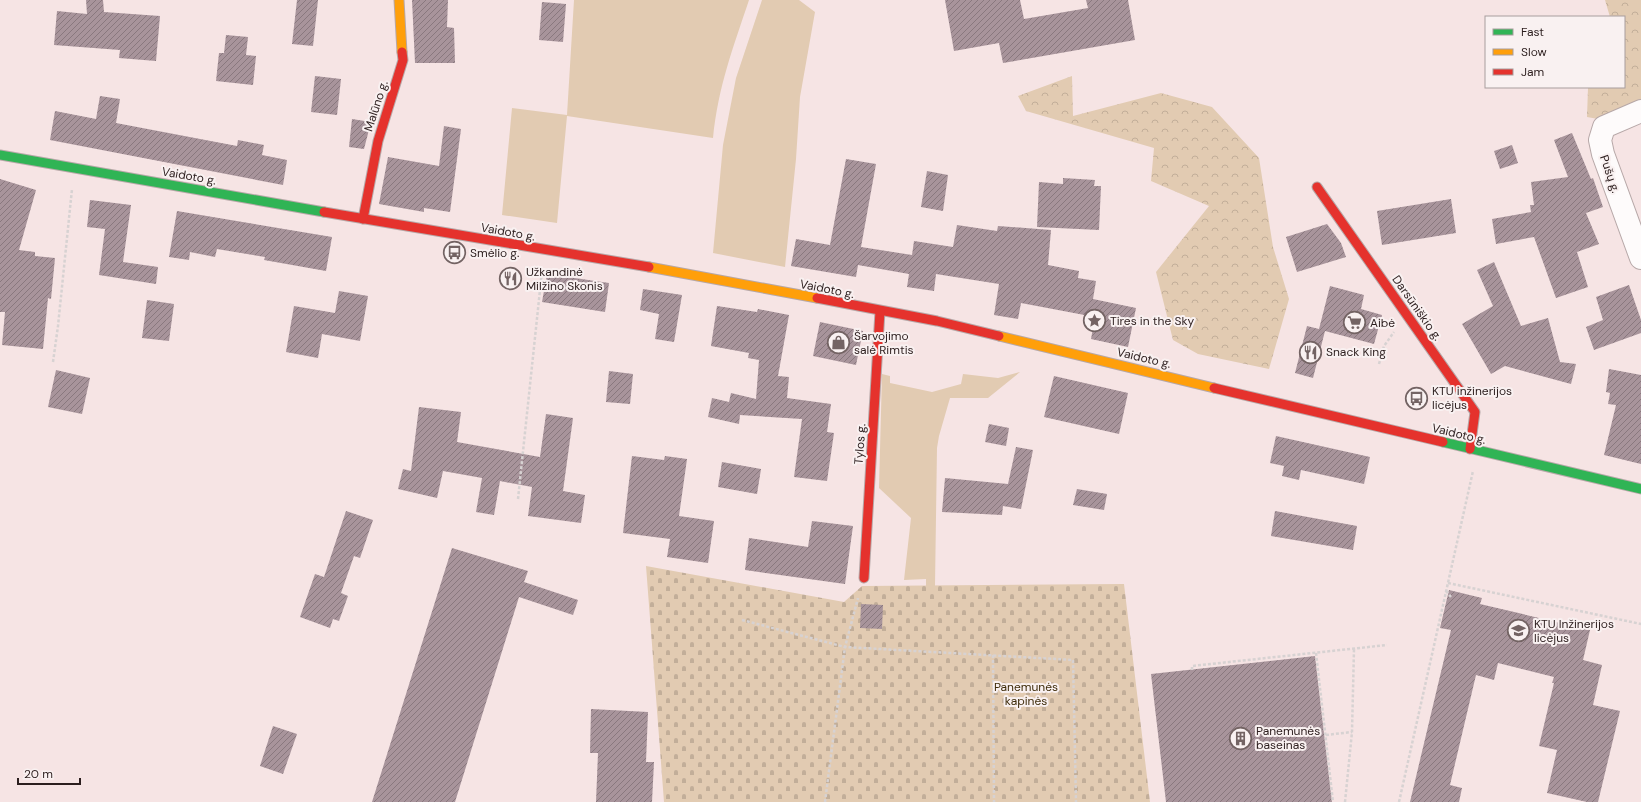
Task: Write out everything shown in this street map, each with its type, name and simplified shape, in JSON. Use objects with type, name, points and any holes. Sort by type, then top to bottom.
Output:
[{"type":"main road","name":"Malūno g.","points":[[363,218],[378,141],[404,60],[399,0]]},
{"type":"main road","name":"Vaidoto g.","points":[[0,155],[696,276],[986,332],[1641,489]]},
{"type":"main road","name":"Darsūniškio g.","points":[[1318,187],[1475,412],[1474,450]]},
{"type":"main road","name":"Tylos g.","points":[[864,578],[880,311]]},
{"type":"street","name":"Pušų g.","points":[[1641,111],[1604,128],[1600,140],[1603,154],[1641,258]]},
{"type":"path","points":[[53,362],[75,169]]},
{"type":"path","points":[[518,499],[544,250]]},
{"type":"path","points":[[1379,364],[1384,346],[1394,332],[1412,322]]},
{"type":"path","points":[[1399,802],[1448,583],[1474,450]]},
{"type":"path","points":[[825,802],[845,647],[864,578]]},
{"type":"path","points":[[1448,583],[1641,624]]},
{"type":"path","points":[[1446,591],[1451,597]]},
{"type":"path","points":[[742,620],[845,647],[1073,660],[1076,802]]},
{"type":"path","points":[[1192,670],[1192,666],[1387,645]]},
{"type":"path","points":[[1345,802],[1352,732],[1354,649]]},
{"type":"path","points":[[1316,653],[1334,802]]},
{"type":"path","points":[[993,655],[994,802]]},
{"type":"path","points":[[1326,734],[1352,732]]},
{"type":"green space","points":[[574,0],[749,0],[722,85],[715,119],[713,138],[567,116],[557,223],[502,215],[512,108],[567,115]]},
{"type":"green space","points":[[762,0],[799,0],[815,12],[800,97],[796,159],[785,267],[713,253],[723,145],[736,78]]},
{"type":"green space","points":[[1605,0],[1641,0],[1641,104],[1598,119],[1587,117],[1588,88],[1625,88],[1625,16],[1610,16]]},
{"type":"green space","points":[[1072,76],[1073,116],[1161,93],[1212,107],[1259,158],[1273,247],[1289,299],[1269,369],[1198,354],[1173,340],[1156,272],[1209,206],[1151,181],[1154,148],[1026,111],[1018,96]]},
{"type":"green space","points":[[1020,372],[988,398],[950,398],[937,448],[935,586],[926,586],[926,579],[904,580],[911,518],[879,488],[882,374],[890,376],[890,383],[932,392],[961,384],[963,374],[998,378]]},
{"type":"green space","name":"Panemunės kapinės","points":[[646,566],[844,602],[862,586],[1124,584],[1150,802],[664,802]]},
{"type":"building","points":[[86,0],[103,0],[104,12],[160,16],[156,61],[119,58],[120,50],[54,45],[57,11],[87,14]]},
{"type":"building","points":[[297,0],[318,0],[313,46],[292,44]]},
{"type":"building","points":[[412,0],[448,0],[447,27],[454,28],[455,63],[415,63]]},
{"type":"building","points":[[945,0],[1020,0],[1024,19],[1088,8],[1086,0],[1128,0],[1135,40],[1003,63],[999,43],[954,51]]},
{"type":"building","points":[[542,2],[566,4],[563,42],[539,40]]},
{"type":"building","points":[[226,35],[248,37],[246,55],[256,56],[253,85],[216,81],[219,53],[224,53]]},
{"type":"building","points":[[315,76],[341,79],[337,115],[311,112]]},
{"type":"building","points":[[100,96],[120,99],[116,123],[237,146],[238,140],[264,145],[262,155],[287,160],[283,185],[50,140],[55,111],[96,119]]},
{"type":"building","points":[[352,119],[371,122],[364,149],[349,147]]},
{"type":"building","points":[[444,126],[461,129],[450,212],[424,208],[424,212],[379,204],[388,157],[439,166]]},
{"type":"building","points":[[1572,133],[1591,179],[1593,178],[1603,207],[1586,213],[1599,244],[1577,252],[1588,287],[1556,298],[1534,237],[1496,244],[1492,219],[1531,212],[1530,205],[1534,205],[1531,182],[1568,177],[1554,140]]},
{"type":"building","points":[[1512,145],[1518,163],[1500,169],[1494,151]]},
{"type":"building","points":[[846,159],[876,164],[861,247],[912,255],[914,241],[953,247],[957,225],[997,231],[998,226],[1051,230],[1048,265],[1079,271],[1078,278],[1096,281],[1093,299],[1136,308],[1128,347],[1091,339],[1095,317],[1021,303],[1018,319],[994,315],[999,284],[936,274],[934,291],[907,287],[909,274],[858,265],[856,277],[791,266],[796,239],[830,245]]},
{"type":"building","points":[[927,171],[948,175],[943,211],[921,207]]},
{"type":"building","points":[[1063,178],[1095,180],[1094,186],[1101,186],[1099,230],[1037,227],[1039,182],[1063,184]]},
{"type":"building","points":[[0,179],[36,190],[19,250],[35,252],[35,256],[55,258],[51,299],[48,298],[43,349],[2,345],[5,312],[0,312]]},
{"type":"building","points":[[1451,199],[1456,233],[1382,245],[1377,211]]},
{"type":"building","points":[[90,200],[131,205],[123,262],[158,267],[156,284],[99,275],[105,229],[87,227]]},
{"type":"building","points":[[177,211],[332,237],[326,271],[264,260],[265,257],[217,249],[215,257],[190,252],[189,260],[169,257]]},
{"type":"building","points":[[1327,224],[1341,243],[1346,257],[1297,272],[1286,237]]},
{"type":"building","points":[[1494,262],[1521,326],[1548,318],[1560,362],[1576,364],[1571,384],[1505,366],[1491,374],[1462,324],[1493,306],[1477,270]]},
{"type":"building","points":[[547,274],[609,283],[605,312],[542,302]]},
{"type":"building","points":[[1629,285],[1641,320],[1641,333],[1594,350],[1586,327],[1603,320],[1596,297]]},
{"type":"building","name":"Aibė","points":[[1330,286],[1364,295],[1361,309],[1382,315],[1374,344],[1325,331],[1313,378],[1295,373],[1307,326],[1319,329]]},
{"type":"building","points":[[643,289],[682,295],[674,342],[655,339],[659,314],[640,310]]},
{"type":"building","points":[[339,291],[368,296],[360,341],[322,334],[318,358],[286,352],[294,306],[335,313]]},
{"type":"building","points":[[147,300],[174,304],[169,341],[142,338]]},
{"type":"building","points":[[717,306],[757,312],[758,309],[789,315],[778,376],[789,377],[787,398],[831,404],[827,432],[834,433],[827,481],[794,477],[802,419],[740,415],[739,424],[708,417],[712,398],[729,402],[731,393],[756,399],[759,360],[748,358],[749,353],[711,346]]},
{"type":"building","name":"Šarvojimo salė Rimtis","points":[[820,322],[863,331],[856,365],[813,356]]},
{"type":"building","points":[[1609,369],[1641,375],[1641,464],[1604,455],[1616,405],[1608,404],[1610,393],[1606,392]]},
{"type":"building","points":[[56,370],[90,378],[82,414],[48,407]]},
{"type":"building","points":[[609,371],[633,374],[630,404],[606,402]]},
{"type":"building","points":[[1054,376],[1128,393],[1119,434],[1044,417]]},
{"type":"building","points":[[419,407],[461,412],[457,442],[540,457],[546,414],[573,418],[563,491],[585,495],[581,523],[528,516],[532,487],[500,481],[494,515],[476,512],[482,478],[443,471],[437,498],[398,489],[403,469],[411,471]]},
{"type":"building","points":[[989,424],[1009,428],[1006,446],[985,442]]},
{"type":"building","points":[[1276,436],[1370,457],[1364,484],[1301,470],[1299,480],[1282,476],[1284,466],[1270,463]]},
{"type":"building","points":[[1016,447],[1033,450],[1021,509],[1003,506],[1002,515],[942,512],[945,478],[1008,484]]},
{"type":"building","points":[[632,456],[664,460],[665,456],[687,459],[679,516],[714,521],[708,563],[667,557],[670,539],[623,533]]},
{"type":"building","points":[[722,462],[761,469],[757,494],[718,487]]},
{"type":"building","points":[[1077,489],[1107,494],[1104,510],[1073,505]]},
{"type":"building","points":[[346,511],[373,520],[360,558],[354,556],[341,593],[348,596],[339,621],[333,619],[330,628],[300,617],[315,574],[324,577]]},
{"type":"building","points":[[1275,511],[1357,526],[1353,550],[1271,536]]},
{"type":"building","points":[[812,521],[853,526],[845,584],[745,570],[749,538],[808,547]]},
{"type":"building","points":[[452,548],[528,571],[524,582],[578,600],[573,615],[519,597],[455,802],[372,802]]},
{"type":"building","points":[[1449,590],[1482,598],[1480,604],[1590,630],[1583,660],[1602,665],[1593,705],[1620,711],[1598,802],[1587,802],[1547,793],[1557,750],[1539,746],[1554,683],[1552,683],[1554,677],[1498,663],[1494,680],[1476,675],[1450,785],[1462,788],[1459,802],[1410,802],[1451,630],[1440,628]]},
{"type":"building","points":[[861,604],[883,605],[882,629],[860,628]]},
{"type":"building","name":"Panemunės baseinas","points":[[1315,656],[1332,802],[1166,802],[1151,674]]},
{"type":"building","points":[[591,709],[648,712],[646,762],[654,762],[652,802],[596,802],[598,753],[590,753]]},
{"type":"building","points":[[273,726],[297,734],[283,774],[260,766]]},
{"type":"traffic: fast","points":[[0,155],[324,212]]},
{"type":"traffic: fast","points":[[1443,442],[1641,489]]},
{"type":"traffic: slow","points":[[399,0],[402,52]]},
{"type":"traffic: slow","points":[[649,267],[817,298]]},
{"type":"traffic: slow","points":[[999,336],[1214,388]]},
{"type":"traffic: jam","points":[[363,219],[378,141],[403,60],[402,52]]},
{"type":"traffic: jam","points":[[1317,187],[1475,412],[1470,449]]},
{"type":"traffic: jam","points":[[324,212],[649,267]]},
{"type":"traffic: jam","points":[[817,298],[937,321],[999,336]]},
{"type":"traffic: jam","points":[[864,578],[880,311]]},
{"type":"traffic: jam","points":[[1214,388],[1443,442]]},
{"type":"place","name":"Smėlio g.","points":[[454,253]]},
{"type":"place","name":"Užkandinė Milžino Skonis","points":[[511,279]]},
{"type":"place","name":"Tires in the Sky","points":[[1095,321]]},
{"type":"place","name":"Aibė","points":[[1355,323]]},
{"type":"place","name":"Šarvojimo salė Rimtis","points":[[838,343]]},
{"type":"place","name":"Snack King","points":[[1310,352]]},
{"type":"place","name":"KTU inžinerijos licėjus","points":[[1417,398]]},
{"type":"place","name":"KTU Inžinerijos licėjus","points":[[1519,631]]},
{"type":"place","name":"Panemunės baseinas","points":[[1241,738]]}]
